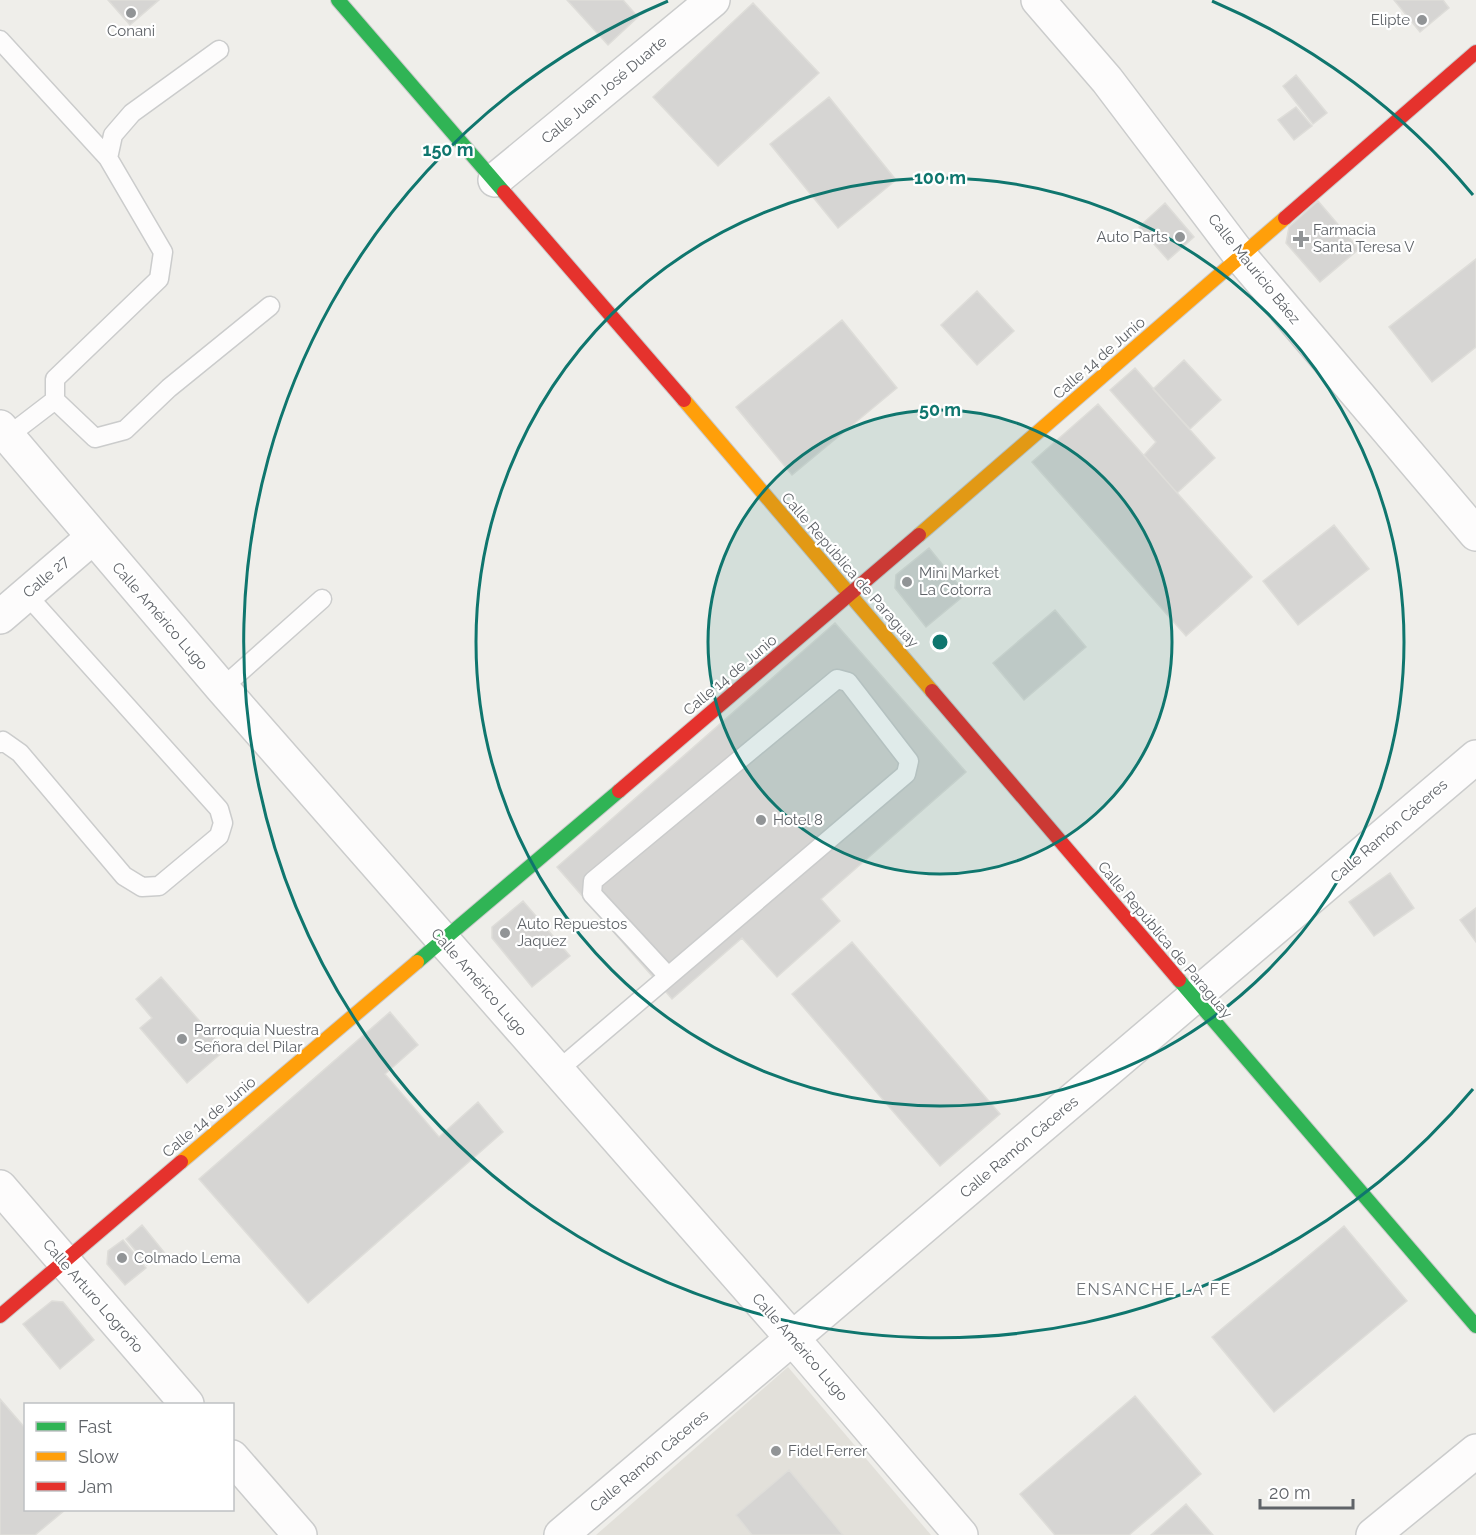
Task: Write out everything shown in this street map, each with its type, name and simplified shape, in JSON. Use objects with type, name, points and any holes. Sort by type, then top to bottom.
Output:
[{"type":"street","name":"Calle República de Paraguay","points":[[338,0],[495,180],[1193,999],[1476,1326]]},
{"type":"street","name":"Calle Juan José Duarte","points":[[495,180],[713,0]]},
{"type":"street","name":"Calle Mauricio Báez","points":[[1038,0],[1107,80],[1241,257],[1476,534]]},
{"type":"street","name":"Calle 14 de Junio","points":[[0,1316],[850,595],[1476,52]]},
{"type":"street","name":"Calle Américo Lugo","points":[[4,432],[222,688],[556,1071],[794,1339],[961,1535]]},
{"type":"street","name":"Calle 27","points":[[0,617],[92,538]]},
{"type":"street","name":"Calle Ramón Cáceres","points":[[561,1535],[1476,757]]},
{"type":"street","name":"Calle Arturo Logroño","points":[[0,1187],[186,1403]]},
{"type":"street","points":[[1373,1535],[1476,1451]]},
{"type":"street","points":[[234,1459],[300,1535]]},
{"type":"lane","points":[[0,40],[108,158],[163,252],[159,279],[55,379],[55,400],[96,438],[125,430],[169,388],[270,306]]},
{"type":"lane","points":[[108,158],[113,135],[132,113],[219,50]]},
{"type":"lane","points":[[4,432],[55,400]]},
{"type":"lane","points":[[0,742],[3,741],[20,753],[124,876],[142,887],[159,886],[219,836],[223,823],[219,809],[26,594]]},
{"type":"lane","points":[[222,688],[322,599]]},
{"type":"lane","points":[[556,1071],[668,976],[906,774],[909,761],[848,682],[837,679],[593,881],[592,894],[668,976]]},
{"type":"shaded area","name":"Fidel Ferrer","points":[[788,1367],[931,1535],[596,1535]]},
{"type":"building","name":"Conani","points":[[108,0],[159,0],[130,25]]},
{"type":"building","points":[[567,0],[623,0],[638,17],[608,45]]},
{"type":"building","name":"Elipte","points":[[1394,0],[1443,0],[1449,8],[1420,32]]},
{"type":"building","points":[[753,3],[819,73],[718,166],[653,97]]},
{"type":"building","points":[[1296,75],[1327,113],[1313,124],[1283,86]]},
{"type":"building","points":[[829,97],[896,180],[838,228],[770,144]]},
{"type":"building","points":[[1296,107],[1312,126],[1294,140],[1278,120]]},
{"type":"building","points":[[1318,201],[1359,249],[1320,282],[1286,243],[1289,227]]},
{"type":"building","points":[[1165,203],[1194,237],[1168,260],[1139,227]]},
{"type":"building","points":[[1476,259],[1476,347],[1432,382],[1389,327]]},
{"type":"building","points":[[977,291],[1014,331],[977,365],[941,325]]},
{"type":"building","points":[[842,320],[897,388],[792,475],[736,407]]},
{"type":"building","points":[[1184,360],[1221,400],[1190,429],[1153,389]]},
{"type":"building","points":[[1135,368],[1215,458],[1177,493],[1144,455],[1156,442],[1110,390]]},
{"type":"building","points":[[1098,404],[1252,577],[1186,636],[1032,462]]},
{"type":"building","points":[[1334,525],[1369,569],[1298,625],[1263,581]]},
{"type":"building","points":[[929,548],[966,594],[926,627],[895,588],[896,575]]},
{"type":"building","points":[[1055,610],[1086,647],[1024,700],[993,663]]},
{"type":"building","name":"Hotel 8","points":[[835,623],[966,772],[821,899],[840,921],[777,977],[742,938],[672,999],[557,867]]},
{"type":"building","points":[[1390,873],[1414,908],[1374,936],[1349,902]]},
{"type":"building","points":[[523,901],[570,956],[532,987],[492,938],[492,927]]},
{"type":"building","points":[[1476,908],[1476,942],[1460,920]]},
{"type":"building","points":[[852,942],[1000,1114],[940,1166],[792,994]]},
{"type":"building","name":"Parroquia Nuestra Señora del Pilar","points":[[161,977],[225,1050],[187,1083],[140,1028],[152,1018],[136,999]]},
{"type":"building","points":[[390,1012],[418,1045],[385,1074],[439,1137],[478,1102],[503,1132],[308,1303],[199,1179]]},
{"type":"building","points":[[142,1225],[164,1252],[147,1265],[126,1239]]},
{"type":"building","points":[[1344,1226],[1407,1301],[1274,1412],[1212,1337]]},
{"type":"building","name":"Colmado Lema","points":[[123,1240],[146,1268],[125,1285],[107,1264],[108,1251]]},
{"type":"building","points":[[52,1301],[63,1302],[94,1340],[60,1369],[23,1324]]},
{"type":"building","points":[[1135,1396],[1201,1474],[1129,1535],[1055,1535],[1020,1494]]},
{"type":"building","points":[[0,1399],[24,1427],[24,1511],[64,1511],[35,1535],[0,1535]]},
{"type":"building","points":[[789,1470],[843,1535],[752,1535],[736,1515]]},
{"type":"building","points":[[1186,1504],[1213,1535],[1151,1535]]},
{"type":"traffic: fast","points":[[338,0],[504,192]]},
{"type":"traffic: fast","points":[[417,962],[619,791]]},
{"type":"traffic: fast","points":[[1179,980],[1476,1326]]},
{"type":"traffic: slow","points":[[919,535],[1285,218]]},
{"type":"traffic: slow","points":[[684,400],[932,691]]},
{"type":"traffic: slow","points":[[181,1162],[417,962]]},
{"type":"traffic: jam","points":[[1285,218],[1476,52]]},
{"type":"traffic: jam","points":[[504,192],[684,400]]},
{"type":"traffic: jam","points":[[619,791],[919,535]]},
{"type":"traffic: jam","points":[[932,691],[1179,980]]},
{"type":"traffic: jam","points":[[0,1316],[181,1162]]},
{"type":"place","name":"Conani","points":[[131,13]]},
{"type":"place","name":"Elipte","points":[[1422,20]]},
{"type":"place","name":"Auto Parts","points":[[1180,237]]},
{"type":"place","name":"Farmacia Santa Teresa V","points":[[1301,239]]},
{"type":"place","name":"Mini Market La Cotorra","points":[[907,582]]},
{"type":"place","name":"Hotel 8","points":[[761,820]]},
{"type":"place","name":"Auto Repuestos Jaquez","points":[[505,933]]},
{"type":"place","name":"Parroquia Nuestra Señora del Pilar","points":[[182,1039]]},
{"type":"place","name":"Colmado Lema","points":[[122,1258]]},
{"type":"place","name":"Fidel Ferrer","points":[[776,1451]]},
{"type":"district","name":"ENSANCHE LA FE","points":[[1154,1289]]}]
